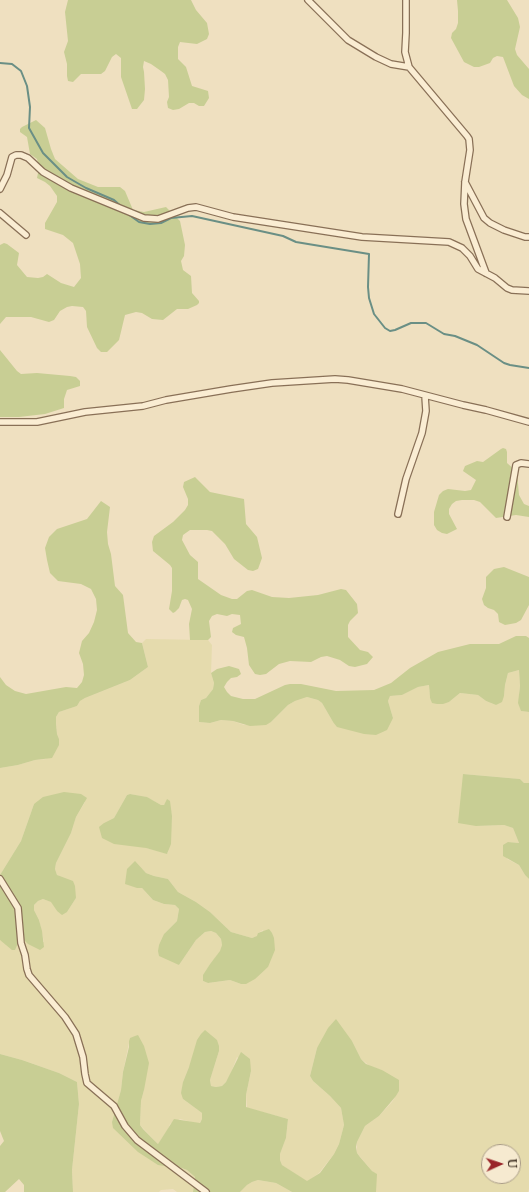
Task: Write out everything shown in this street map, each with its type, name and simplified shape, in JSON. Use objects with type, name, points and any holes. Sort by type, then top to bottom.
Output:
[{"type":"street","points":[[308,0],[348,40],[391,64],[409,67]]},
{"type":"street","points":[[406,0],[405,52],[409,67],[467,136],[470,144],[464,204],[466,219],[486,273]]},
{"type":"street","points":[[0,188],[7,175],[12,157],[21,155],[28,158],[43,172],[71,188],[144,218],[158,219],[188,208],[196,207],[233,217],[362,237],[450,242],[462,248],[470,256],[478,269],[507,288],[512,290],[529,291]]},
{"type":"street","points":[[465,182],[484,218],[490,224],[504,230],[529,237]]},
{"type":"street","points":[[0,213],[26,235]]},
{"type":"street","points":[[0,422],[37,422],[85,412],[143,406],[166,400],[231,389],[320,380],[348,380],[402,389],[529,422]]},
{"type":"street","points":[[398,514],[406,479],[422,433],[426,411],[425,396]]},
{"type":"street","points":[[507,517],[516,465],[521,463],[529,464]]},
{"type":"street","points":[[0,879],[18,908],[21,943],[26,956],[27,969],[65,1017],[76,1034],[83,1057],[84,1074],[87,1083],[114,1106],[125,1126],[137,1140],[206,1192]]},
{"type":"shaded area","points":[[146,639],[208,640],[212,645],[211,673],[214,683],[213,689],[206,698],[201,700],[199,706],[199,722],[210,723],[221,720],[233,721],[244,725],[271,722],[288,705],[307,697],[318,700],[322,703],[333,722],[393,718],[388,701],[390,696],[402,695],[418,687],[429,685],[430,698],[437,704],[449,702],[460,693],[478,695],[486,701],[496,705],[504,696],[508,673],[519,670],[521,711],[529,712],[529,783],[524,783],[520,779],[463,774],[476,826],[504,825],[513,828],[519,843],[508,842],[507,859],[519,865],[529,879],[528,1192],[376,1192],[376,1174],[357,1153],[357,1142],[365,1126],[379,1116],[392,1102],[399,1091],[382,1070],[371,1067],[361,1059],[352,1041],[317,1048],[310,1076],[313,1081],[341,1108],[344,1125],[339,1144],[334,1154],[319,1173],[307,1182],[282,1165],[280,1160],[280,1154],[286,1138],[288,1119],[247,1108],[246,1095],[251,1071],[237,1057],[226,1082],[222,1086],[211,1086],[210,1080],[219,1051],[219,1046],[189,1067],[183,1082],[183,1099],[202,1113],[202,1119],[199,1124],[180,1119],[170,1124],[158,1144],[140,1125],[141,1101],[144,1090],[130,1038],[121,1090],[112,1122],[171,1167],[176,1166],[187,1170],[195,1177],[193,1192],[177,1192],[173,1189],[161,1190],[159,1192],[73,1192],[72,1170],[79,1104],[77,1082],[59,1073],[0,1054],[0,940],[18,943],[24,940],[44,942],[39,920],[34,910],[34,905],[43,899],[52,902],[57,911],[67,912],[76,898],[62,878],[57,875],[55,869],[56,863],[71,833],[76,817],[85,802],[34,804],[21,841],[0,875],[0,768],[46,759],[59,739],[57,734],[56,717],[59,712],[77,706],[80,701],[85,698],[130,680],[148,667],[142,643]],"holes":[[[130,794],[146,797],[161,805],[164,805],[168,800],[172,816],[168,853],[146,848],[104,823],[114,818],[127,795]],[[127,869],[142,869],[146,873],[168,879],[178,892],[210,912],[231,932],[252,938],[258,936],[258,933],[263,930],[268,967],[241,984],[230,980],[208,983],[203,981],[204,975],[210,964],[221,951],[222,945],[221,939],[216,933],[211,931],[205,932],[196,940],[179,965],[164,934],[177,921],[179,909],[175,905],[164,904],[153,900],[127,872]]]},
{"type":"shaded area","points":[[258,1180],[276,1183],[292,1192],[240,1192],[247,1185]]},
{"type":"green space","points":[[68,0],[191,0],[196,10],[207,23],[209,34],[207,39],[197,44],[180,42],[178,47],[178,59],[186,67],[192,86],[208,91],[209,98],[204,106],[189,103],[179,109],[173,110],[168,108],[168,80],[165,74],[144,61],[144,100],[137,109],[132,109],[121,77],[121,58],[116,54],[112,57],[105,71],[101,74],[81,74],[73,82],[68,81],[67,64],[64,52],[68,41],[65,12]]},
{"type":"green space","points":[[457,0],[507,0],[518,18],[520,27],[515,49],[517,55],[529,69],[529,99],[522,95],[514,86],[503,57],[497,56],[493,58],[490,63],[479,67],[474,67],[464,62],[451,38],[452,33],[456,29],[458,23]]},
{"type":"green space","points":[[36,120],[45,128],[55,159],[78,179],[98,187],[120,187],[125,191],[133,210],[144,212],[166,207],[180,221],[185,245],[184,256],[181,261],[183,270],[191,276],[192,293],[199,301],[197,305],[188,309],[177,309],[163,320],[152,319],[142,313],[136,312],[125,315],[119,340],[107,352],[101,352],[97,348],[87,327],[86,311],[83,307],[67,307],[60,311],[54,320],[49,322],[31,317],[6,317],[0,324],[0,245],[4,243],[7,244],[19,253],[17,265],[27,277],[38,278],[47,274],[61,283],[74,287],[81,278],[80,264],[73,243],[63,235],[45,229],[45,223],[57,202],[57,196],[50,186],[37,178],[39,168],[37,159],[30,154],[27,137],[20,132],[22,127]]},
{"type":"green space","points":[[0,350],[21,374],[37,373],[76,377],[80,381],[80,386],[67,390],[64,399],[64,408],[45,414],[19,417],[0,417]]},
{"type":"green space","points":[[503,448],[506,449],[507,452],[507,463],[517,472],[519,495],[524,504],[529,506],[529,517],[516,515],[496,518],[480,502],[474,500],[462,500],[456,501],[449,509],[449,514],[457,529],[447,534],[437,530],[434,525],[434,512],[439,495],[448,489],[465,491],[471,490],[476,480],[463,471],[465,466],[477,461],[483,462]]},
{"type":"green space","points":[[195,477],[210,492],[244,499],[246,524],[257,537],[262,558],[258,569],[253,571],[248,570],[234,559],[225,544],[212,531],[190,530],[183,535],[182,540],[190,555],[198,562],[198,579],[221,595],[232,599],[237,599],[247,591],[252,590],[272,597],[289,598],[318,595],[341,589],[346,590],[357,604],[358,613],[348,625],[348,637],[360,650],[368,652],[373,657],[367,664],[355,667],[349,666],[340,660],[327,656],[311,662],[290,661],[279,664],[266,674],[255,674],[249,665],[244,637],[236,635],[232,632],[233,628],[241,624],[240,615],[232,614],[227,616],[217,614],[212,616],[209,621],[211,637],[208,640],[190,640],[189,624],[192,609],[188,600],[185,599],[182,600],[179,608],[175,612],[173,613],[169,609],[172,591],[172,568],[153,551],[152,542],[154,536],[173,522],[185,510],[188,505],[188,499],[183,487],[184,482]]},
{"type":"green space","points":[[101,501],[110,507],[107,532],[108,544],[111,554],[115,586],[123,595],[128,633],[136,642],[142,643],[148,667],[130,680],[85,698],[80,701],[77,706],[59,712],[56,717],[56,723],[59,745],[52,758],[35,760],[0,768],[0,677],[6,685],[15,691],[26,694],[66,687],[77,688],[82,682],[84,675],[83,664],[79,653],[82,641],[89,633],[94,622],[97,610],[96,599],[91,589],[81,584],[58,581],[50,573],[45,548],[49,537],[57,529],[87,519]]},
{"type":"green space","points":[[504,567],[529,577],[529,605],[521,620],[516,623],[505,625],[499,622],[498,614],[494,610],[484,605],[482,599],[486,588],[486,577],[494,569]]},
{"type":"green space","points":[[516,636],[526,636],[529,638],[529,712],[521,711],[518,703],[520,686],[519,670],[508,673],[502,702],[496,705],[486,701],[478,695],[460,693],[449,702],[443,704],[432,703],[429,685],[418,687],[402,695],[390,696],[388,701],[393,718],[387,730],[376,735],[364,734],[337,727],[322,703],[318,700],[307,697],[288,705],[266,725],[250,726],[233,721],[221,720],[210,723],[199,722],[199,706],[201,700],[206,698],[213,689],[214,683],[211,673],[217,669],[229,666],[239,669],[241,674],[237,677],[231,678],[224,687],[231,696],[243,699],[255,699],[290,684],[301,684],[336,691],[374,690],[391,683],[410,668],[438,652],[470,644],[499,644]]},
{"type":"green space","points":[[463,774],[520,779],[524,783],[529,783],[529,879],[519,865],[503,856],[503,845],[508,842],[519,843],[513,828],[504,825],[476,826],[458,823]]},
{"type":"green space","points":[[64,792],[81,794],[87,798],[76,817],[71,833],[56,863],[55,869],[57,875],[73,881],[76,898],[67,912],[62,915],[57,911],[51,902],[43,899],[38,901],[34,905],[34,910],[42,931],[44,947],[40,950],[28,944],[24,940],[18,943],[15,950],[12,950],[0,940],[0,875],[21,841],[34,804],[43,797]]},
{"type":"green space","points":[[130,794],[147,797],[161,805],[164,805],[167,799],[170,801],[172,816],[171,844],[167,854],[146,848],[114,844],[102,838],[99,827],[114,818],[127,795]]},
{"type":"green space","points":[[135,861],[146,873],[168,879],[178,892],[210,912],[231,932],[252,938],[257,936],[258,933],[269,929],[274,938],[275,950],[268,967],[255,979],[246,984],[241,984],[230,980],[208,983],[203,981],[203,975],[220,951],[222,945],[221,939],[216,933],[211,931],[205,932],[196,940],[179,965],[159,956],[159,945],[164,934],[177,921],[179,909],[175,905],[164,904],[153,900],[142,888],[125,884],[127,869]]},
{"type":"green space","points":[[336,1019],[352,1041],[361,1059],[366,1064],[382,1070],[399,1080],[399,1091],[396,1096],[379,1116],[365,1126],[357,1142],[357,1153],[372,1171],[377,1174],[376,1192],[292,1192],[276,1183],[258,1180],[247,1185],[240,1192],[193,1192],[195,1177],[187,1170],[176,1166],[171,1167],[158,1165],[138,1152],[113,1128],[112,1122],[121,1090],[129,1041],[130,1038],[138,1035],[144,1046],[149,1063],[141,1101],[140,1125],[158,1144],[174,1119],[200,1123],[202,1113],[183,1099],[181,1093],[183,1082],[197,1040],[205,1030],[217,1040],[219,1046],[219,1051],[210,1080],[211,1086],[222,1086],[226,1082],[241,1052],[250,1059],[251,1071],[246,1095],[246,1107],[288,1119],[286,1138],[280,1154],[280,1160],[282,1165],[307,1181],[320,1173],[334,1154],[339,1144],[344,1125],[341,1108],[313,1081],[310,1076],[317,1048],[328,1028]]},
{"type":"green space","points":[[0,1054],[59,1073],[77,1082],[79,1104],[72,1170],[73,1192],[24,1192],[24,1185],[19,1179],[5,1192],[0,1192],[0,1146],[4,1141],[0,1131]]},
{"type":"waterway","points":[[0,63],[12,64],[21,71],[27,86],[30,107],[29,128],[43,153],[67,177],[86,188],[114,200],[123,208]]},
{"type":"waterway","points":[[128,214],[139,222],[150,224],[161,223],[171,218],[192,216],[283,236],[296,242],[369,254],[369,298],[374,314],[385,328],[390,331],[411,323],[426,323],[444,334],[455,336],[477,345],[504,363],[529,368]]}]
